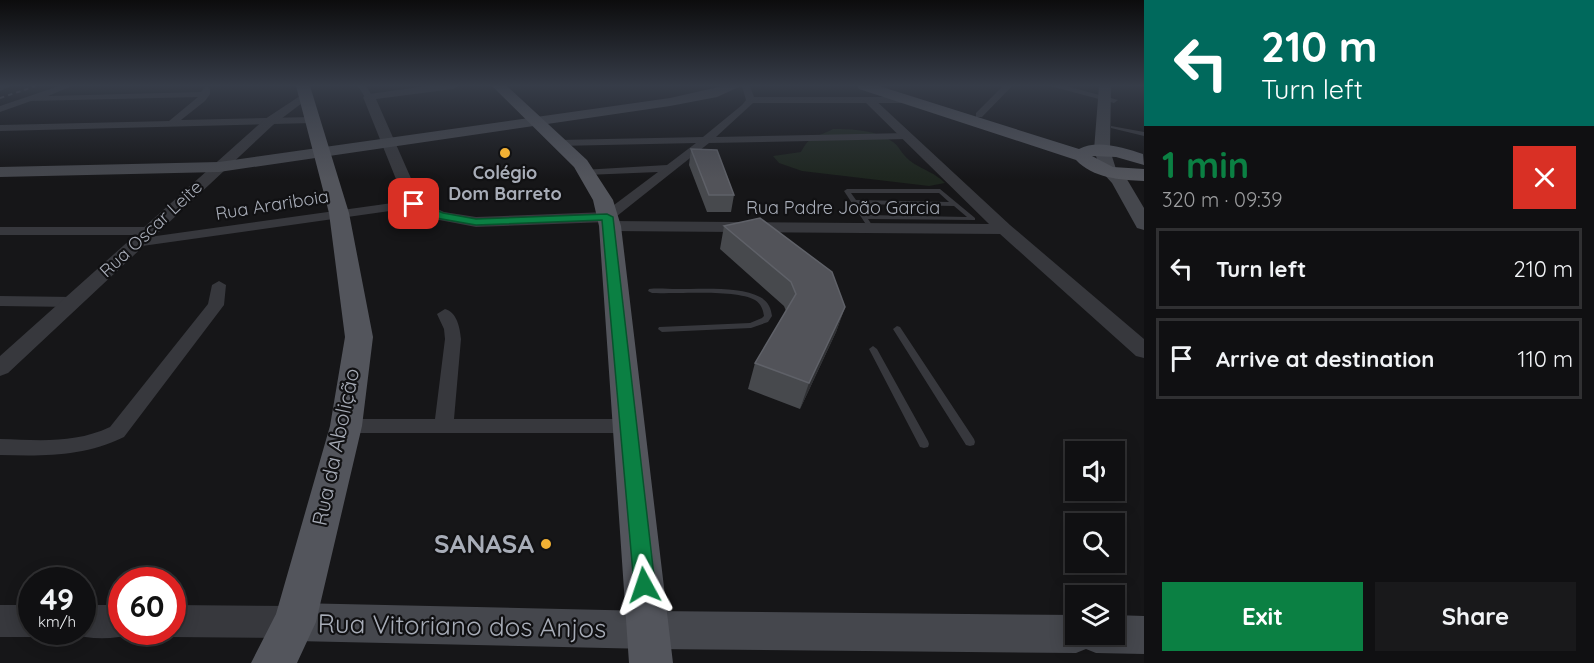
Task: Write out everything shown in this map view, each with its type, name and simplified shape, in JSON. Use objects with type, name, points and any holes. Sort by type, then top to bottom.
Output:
[{"type":"main road","name":"Rua da Abolição","points":[[273,663],[296,622],[346,426],[359,337],[339,213],[311,117]]},
{"type":"main road","points":[[532,119],[544,117]]},
{"type":"main road","points":[[0,172],[223,163],[549,117]]},
{"type":"main road","points":[[970,117],[1098,152],[1144,160]]},
{"type":"main road","points":[[985,117],[1098,152],[1144,224]]},
{"type":"main road","points":[[1098,152],[1104,117]]},
{"type":"main road","points":[[1112,117],[1113,127],[1090,164],[1113,173],[1144,175]]},
{"type":"main road","points":[[532,119],[586,172],[603,200],[609,222],[650,647]]},
{"type":"main road","points":[[0,166],[223,163]]},
{"type":"main road","name":"Rua Vitoriano dos Anjos","points":[[296,622],[650,647],[1065,634]]},
{"type":"main road","points":[[1125,635],[1144,635]]},
{"type":"street","points":[[171,123],[177,117]]},
{"type":"street","name":"Rua Oscar Leite","points":[[0,368],[274,117]]},
{"type":"street","points":[[377,117],[414,204]]},
{"type":"street","points":[[609,222],[731,117]]},
{"type":"street","points":[[894,117],[907,136],[1004,229],[1144,351]]},
{"type":"street","points":[[0,128],[312,120]]},
{"type":"street","points":[[558,142],[907,136]]},
{"type":"street","points":[[586,172],[670,168]]},
{"type":"street","name":"Rua Padre João Garcia","points":[[414,204],[440,216],[476,222],[867,223],[1004,229]]},
{"type":"street","name":"Rua Arariboia","points":[[0,231],[141,237],[414,204]]},
{"type":"street","points":[[0,447],[60,449],[81,447],[100,442],[117,432],[216,305],[219,285]]},
{"type":"street","points":[[0,301],[73,302]]},
{"type":"street","points":[[444,426],[453,339],[452,328],[445,314]]},
{"type":"street","points":[[346,426],[630,426]]},
{"type":"street","points":[[0,621],[18,621]]},
{"type":"street","name":"Rua Vitoriano dos Anjos","points":[[186,621],[296,622]]},
{"type":"lane","points":[[1113,127],[1144,134]]},
{"type":"lane","points":[[847,191],[938,191],[973,219],[867,223],[853,202],[847,191]]},
{"type":"lane","points":[[853,202],[955,204]]},
{"type":"lane","points":[[652,291],[744,294],[759,299],[768,311],[765,320],[751,325],[662,329]]},
{"type":"lane","points":[[897,329],[970,442]]},
{"type":"lane","points":[[873,349],[924,444]]},
{"type":"shaded area","points":[[833,129],[864,131],[887,138],[896,144],[909,160],[945,183],[929,186],[802,171],[779,163],[773,156],[801,152],[811,139]]},
{"type":"building","points":[[691,149],[717,150],[734,195],[709,195]]},
{"type":"building","points":[[760,218],[832,272],[845,307],[809,383],[755,363],[796,294],[791,282],[724,226]]},
{"type":"place","name":"Colégio Dom Barreto","points":[[505,153]]},
{"type":"place","name":"SANASA","points":[[546,544]]},
{"type":"route","points":[[414,204],[440,216],[476,222],[607,217],[613,253],[644,585]]}]
